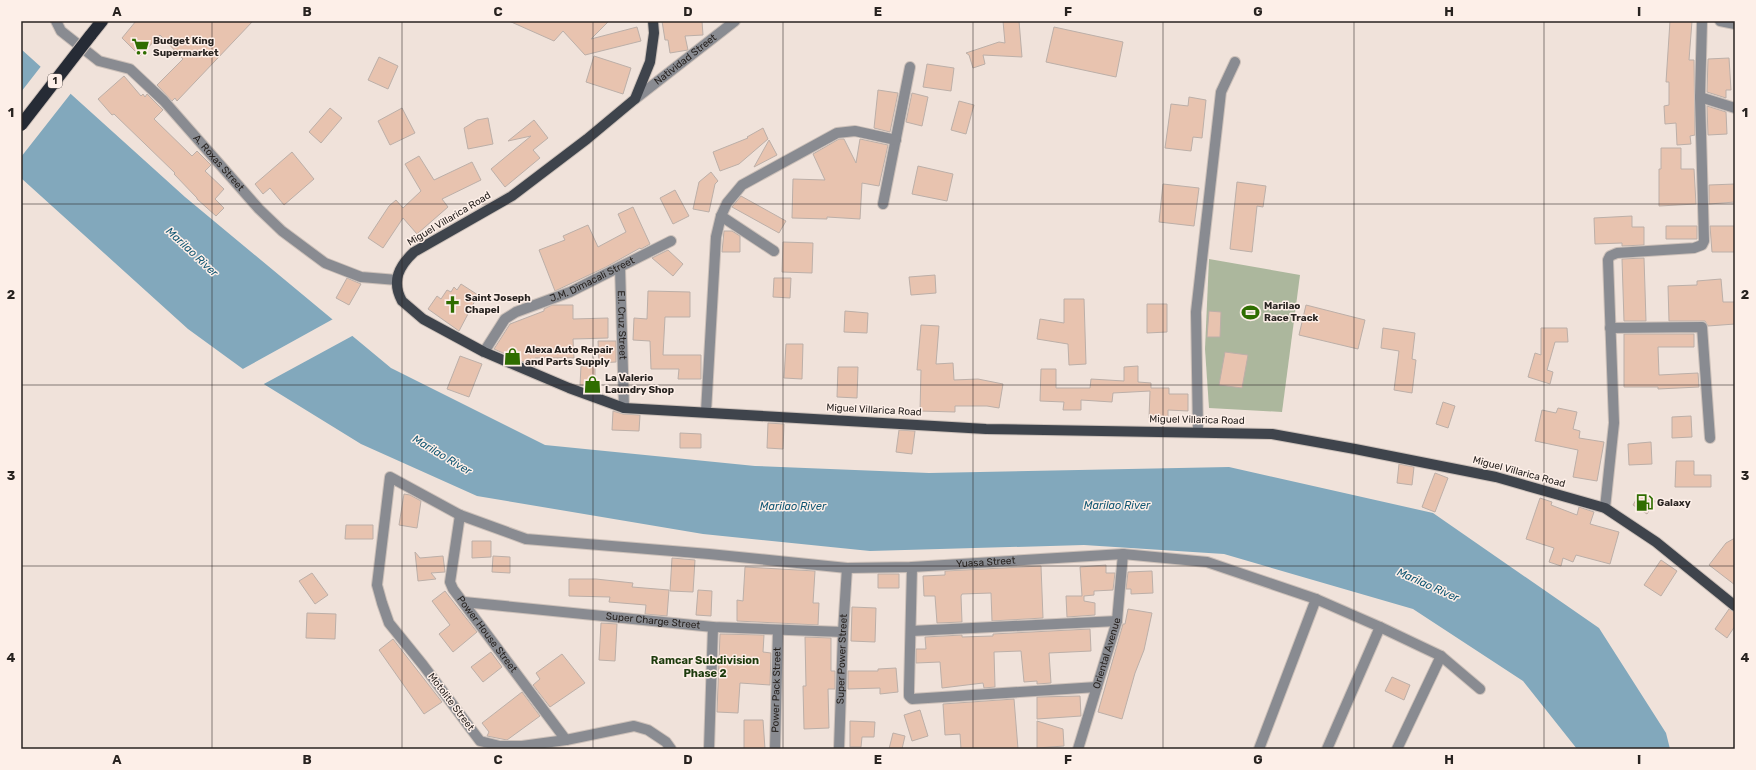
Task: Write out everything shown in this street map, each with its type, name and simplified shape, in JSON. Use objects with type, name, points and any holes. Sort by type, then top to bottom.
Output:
[{"type":"highway","name":"1","points":[[21,125],[102,21]]},
{"type":"main road","name":"Miguel Villarica Road","points":[[653,21],[654,33],[650,62],[635,99],[587,139],[512,196],[414,252],[403,262],[397,280],[402,301],[423,319],[484,352],[569,388],[624,408],[986,429],[1272,434],[1363,450],[1496,477],[1604,508],[1656,542],[1735,606]]},
{"type":"street","name":"A. Roxas Street","points":[[56,21],[61,31],[99,61],[130,69],[164,102],[259,209],[282,231],[325,263],[361,277],[397,280]]},
{"type":"street","name":"Natividad Street","points":[[635,99],[735,21]]},
{"type":"street","points":[[1604,508],[1614,423],[1607,264],[1610,256],[1617,253],[1694,248],[1702,245],[1704,241],[1700,97],[1702,21]]},
{"type":"street","points":[[1720,21],[1735,24]]},
{"type":"street","points":[[1198,432],[1196,312],[1221,92],[1235,62]]},
{"type":"street","points":[[883,204],[910,66]]},
{"type":"street","points":[[1700,97],[1735,108]]},
{"type":"street","points":[[706,412],[716,237],[721,216],[727,202],[742,186],[837,133],[855,131],[896,140]]},
{"type":"street","points":[[721,216],[774,251]]},
{"type":"street","name":"J.M. Dimacali Street","points":[[484,352],[505,319],[516,312],[570,292],[671,241]]},
{"type":"street","name":"E.I. Cruz Street","points":[[620,267],[624,408]]},
{"type":"street","points":[[1610,328],[1702,327],[1710,438]]},
{"type":"street","name":"Yuasa Street","points":[[390,476],[460,515],[526,539],[709,554],[847,568],[912,567],[1123,554],[1207,562],[1316,599],[1380,627],[1441,656],[1480,689]]},
{"type":"street","name":"Motolite Street","points":[[390,476],[377,585],[389,623],[423,665],[480,741],[494,745],[522,746],[566,740],[634,726],[648,730],[666,742],[671,749]]},
{"type":"street","name":"Power House Street","points":[[460,515],[450,582],[453,589],[566,740]]},
{"type":"street","name":"Oriental Avenue","points":[[1078,749],[1117,621],[1123,554]]},
{"type":"street","points":[[912,567],[909,696],[912,699],[1098,687]]},
{"type":"street","name":"Super Power Street","points":[[839,749],[847,568]]},
{"type":"street","points":[[1259,749],[1316,599]]},
{"type":"street","name":"Super Charge Street","points":[[464,602],[713,627],[843,632]]},
{"type":"street","points":[[910,631],[1117,621]]},
{"type":"street","points":[[709,749],[713,627]]},
{"type":"street","points":[[1326,749],[1380,627]]},
{"type":"street","name":"Power Pack Street","points":[[775,749],[778,630]]},
{"type":"street","points":[[1397,749],[1441,656]]},
{"type":"green space","name":"Marilao Race Track","points":[[1209,259],[1300,275],[1282,412],[1209,408],[1205,349]]},
{"type":"water","name":"Marilao River","points":[[21,49],[185,197],[391,368],[545,445],[755,466],[929,473],[1229,467],[1433,513],[1599,628],[1666,733],[1670,749],[1577,749],[1523,681],[1413,609],[1224,554],[1084,545],[870,551],[703,534],[477,496],[361,444],[262,383],[188,329],[21,178]]},
{"type":"pier","points":[[42,65],[72,92],[21,157],[21,92]]},
{"type":"pier","points":[[335,318],[354,335],[262,385],[241,370]]},
{"type":"building","points":[[136,21],[253,21],[177,101],[175,98],[172,101],[157,85],[183,59],[160,35],[140,56],[122,38]]},
{"type":"building","points":[[509,21],[609,21],[591,39],[637,27],[641,41],[585,55],[563,31],[554,41]]},
{"type":"building","points":[[662,21],[702,21],[703,35],[685,36],[688,50],[670,53],[668,40],[665,40]]},
{"type":"building","points":[[1003,21],[1019,21],[1022,57],[983,55],[985,64],[973,68],[969,55],[966,53],[999,42],[1005,43]]},
{"type":"building","points":[[1670,21],[1692,21],[1689,60],[1694,60],[1695,135],[1690,136],[1691,144],[1677,145],[1676,123],[1665,124],[1664,106],[1669,105],[1669,82],[1666,82]]},
{"type":"building","points":[[1054,27],[1123,42],[1116,77],[1046,62]]},
{"type":"building","points":[[594,56],[631,68],[623,94],[586,82]]},
{"type":"building","points":[[379,57],[398,66],[388,89],[368,80]]},
{"type":"building","points":[[1729,58],[1731,90],[1726,90],[1726,98],[1707,92],[1708,59]]},
{"type":"building","points":[[927,64],[954,68],[951,91],[923,87]]},
{"type":"building","points":[[124,76],[141,96],[143,94],[145,97],[147,94],[163,110],[154,119],[192,156],[197,151],[211,165],[205,171],[224,189],[215,199],[224,208],[216,216],[197,199],[174,174],[175,173],[114,114],[112,115],[98,99]]},
{"type":"building","points":[[878,90],[898,93],[890,132],[874,128]]},
{"type":"building","points":[[912,93],[928,97],[922,126],[906,122]]},
{"type":"building","points":[[1189,97],[1206,100],[1202,138],[1193,137],[1191,151],[1165,148],[1171,104],[1188,106]]},
{"type":"building","points":[[959,101],[974,105],[966,134],[951,130]]},
{"type":"building","points":[[1707,106],[1726,112],[1727,134],[1708,135]]},
{"type":"building","points":[[330,108],[342,118],[321,143],[309,132]]},
{"type":"building","points":[[402,108],[415,133],[390,145],[378,121]]},
{"type":"building","points":[[488,118],[493,144],[468,149],[464,128],[477,120]]},
{"type":"building","points":[[534,120],[548,138],[533,150],[540,158],[505,187],[491,169],[531,136],[508,141]]},
{"type":"building","points":[[763,128],[768,139],[739,164],[720,171],[713,152],[748,138],[747,137]]},
{"type":"building","points":[[839,139],[844,139],[856,163],[860,139],[888,145],[879,186],[862,183],[860,219],[827,217],[827,219],[792,218],[793,179],[825,180],[813,154]]},
{"type":"building","points":[[769,140],[777,155],[754,167]]},
{"type":"building","points":[[1661,148],[1681,148],[1681,169],[1694,169],[1696,204],[1659,206],[1659,169],[1661,169]]},
{"type":"building","points":[[292,152],[314,179],[284,205],[270,188],[263,194],[255,184]]},
{"type":"building","points":[[419,156],[434,180],[472,162],[481,180],[442,199],[448,207],[417,234],[403,218],[383,248],[368,238],[389,206],[396,200],[403,208],[421,191],[405,164]]},
{"type":"building","points":[[918,166],[953,174],[947,201],[912,194]]},
{"type":"building","points":[[711,172],[718,181],[715,184],[709,212],[693,209],[699,182]]},
{"type":"building","points":[[1237,182],[1266,186],[1263,207],[1257,206],[1252,252],[1230,249]]},
{"type":"building","points":[[1163,184],[1199,188],[1194,226],[1159,222]]},
{"type":"building","points":[[1735,184],[1735,202],[1709,204],[1709,185]]},
{"type":"building","points":[[675,190],[689,216],[673,224],[660,198]]},
{"type":"building","points":[[741,196],[786,221],[779,233],[732,207]]},
{"type":"building","points":[[633,207],[650,244],[555,291],[539,250],[565,240],[563,236],[588,225],[598,247],[626,232],[618,214]]},
{"type":"building","points":[[1632,216],[1632,227],[1644,227],[1644,245],[1622,246],[1622,243],[1595,244],[1594,218]]},
{"type":"building","points":[[1666,226],[1697,226],[1697,239],[1666,239]]},
{"type":"building","points":[[1710,226],[1735,226],[1735,252],[1712,252]]},
{"type":"building","points":[[724,231],[732,231],[740,236],[740,252],[722,252]]},
{"type":"building","points":[[783,242],[813,243],[812,273],[782,272]]},
{"type":"building","points":[[668,250],[683,264],[673,276],[652,258]]},
{"type":"building","points":[[1644,258],[1646,321],[1624,321],[1622,259]]},
{"type":"building","points":[[935,275],[936,293],[911,295],[909,277]]},
{"type":"building","points":[[347,278],[361,284],[349,305],[336,298]]},
{"type":"building","points":[[774,278],[791,278],[790,298],[773,297]]},
{"type":"building","points":[[1721,279],[1723,302],[1735,302],[1735,324],[1708,326],[1705,321],[1669,321],[1668,286],[1697,285],[1697,281]]},
{"type":"building","name":"Saint Joseph Chapel","points":[[461,284],[478,295],[459,331],[428,309],[437,296],[441,299],[447,290],[451,292],[454,287],[457,290]]},
{"type":"building","points":[[648,291],[690,292],[690,317],[665,317],[663,355],[701,355],[701,379],[678,379],[679,369],[651,369],[650,341],[633,340],[634,318],[647,319]]},
{"type":"building","points":[[1064,299],[1084,299],[1086,364],[1069,365],[1068,344],[1037,339],[1040,319],[1064,323]]},
{"type":"building","points":[[1147,304],[1167,304],[1167,332],[1147,333]]},
{"type":"building","points":[[552,305],[573,305],[573,319],[608,318],[608,338],[573,339],[574,358],[535,358],[535,367],[494,349],[510,324],[544,311],[544,309]]},
{"type":"building","points":[[1306,305],[1365,320],[1358,349],[1299,335]]},
{"type":"building","points":[[845,311],[868,313],[867,333],[844,332]]},
{"type":"building","points":[[1209,311],[1221,312],[1220,337],[1207,337]]},
{"type":"building","points":[[921,325],[939,326],[936,364],[953,363],[954,380],[978,379],[1003,384],[999,408],[987,406],[955,406],[955,412],[920,411],[921,370],[917,370]]},
{"type":"building","points":[[1383,328],[1415,333],[1412,359],[1416,360],[1412,393],[1394,390],[1399,351],[1381,348]]},
{"type":"building","points":[[1541,328],[1567,328],[1568,342],[1555,342],[1547,370],[1553,372],[1550,384],[1528,377],[1535,353],[1541,355]]},
{"type":"building","points":[[1624,334],[1694,334],[1694,347],[1658,347],[1659,375],[1698,373],[1699,387],[1658,389],[1658,387],[1624,387]]},
{"type":"building","points":[[598,341],[616,341],[616,362],[599,363]]},
{"type":"building","points":[[786,344],[803,344],[802,379],[784,378]]},
{"type":"building","points":[[1225,352],[1248,355],[1242,388],[1219,385]]},
{"type":"building","points":[[460,356],[482,364],[469,397],[447,389]]},
{"type":"building","points":[[581,366],[595,366],[595,386],[580,385]]},
{"type":"building","points":[[1138,366],[1138,382],[1151,383],[1151,388],[1169,388],[1169,394],[1188,394],[1188,411],[1168,410],[1168,418],[1149,418],[1150,391],[1113,393],[1112,402],[1081,400],[1081,410],[1063,410],[1064,402],[1040,401],[1041,369],[1056,369],[1056,388],[1090,388],[1091,379],[1124,381],[1124,367]]},
{"type":"building","points":[[838,367],[858,367],[857,398],[837,397]]},
{"type":"building","points":[[1443,402],[1455,406],[1448,428],[1436,424]]},
{"type":"building","points":[[1558,408],[1577,412],[1573,429],[1580,431],[1579,438],[1604,442],[1597,481],[1573,477],[1578,450],[1535,441],[1542,410],[1556,413]]},
{"type":"building","points":[[613,411],[623,414],[640,415],[639,431],[612,430]]},
{"type":"building","points":[[1691,416],[1692,437],[1672,438],[1672,417]]},
{"type":"building","points":[[768,423],[784,424],[783,449],[767,448]]},
{"type":"building","points":[[899,430],[915,431],[912,454],[896,452]]},
{"type":"building","points":[[680,433],[701,434],[701,448],[680,448]]},
{"type":"building","points":[[1651,442],[1652,464],[1629,465],[1628,444]]},
{"type":"building","points":[[1676,461],[1694,461],[1694,475],[1711,475],[1711,487],[1675,487]]},
{"type":"building","points":[[1399,464],[1414,467],[1412,485],[1397,483]]},
{"type":"building","points":[[1435,473],[1448,478],[1435,512],[1422,507]]},
{"type":"building","name":"Galaxy","points":[[1640,493],[1655,501],[1647,514],[1633,505]]},
{"type":"building","points":[[404,494],[410,495],[421,501],[417,528],[399,525]]},
{"type":"building","points":[[1540,498],[1552,502],[1551,505],[1577,515],[1579,507],[1594,512],[1590,524],[1619,532],[1610,564],[1576,555],[1573,562],[1563,558],[1561,566],[1549,562],[1554,548],[1526,539]]},
{"type":"building","points":[[346,525],[373,525],[373,539],[345,539]]},
{"type":"building","points":[[1735,538],[1735,585],[1709,565],[1726,543]]},
{"type":"building","points":[[472,541],[491,541],[491,557],[472,558]]},
{"type":"building","points":[[415,552],[420,558],[443,556],[445,572],[431,573],[436,579],[418,581]]},
{"type":"building","points":[[493,556],[510,557],[510,573],[492,572]]},
{"type":"building","points":[[672,558],[695,560],[693,592],[670,591]]},
{"type":"building","points":[[1661,560],[1677,571],[1661,596],[1644,585]]},
{"type":"building","points":[[1106,565],[1106,573],[1115,573],[1113,590],[1094,591],[1094,595],[1084,596],[1084,601],[1095,603],[1095,615],[1067,617],[1066,596],[1082,596],[1080,567]]},
{"type":"building","points":[[1041,566],[1043,618],[992,621],[991,593],[962,594],[962,622],[937,623],[935,596],[924,596],[923,576],[945,575],[945,571]]},
{"type":"building","points":[[745,567],[815,571],[813,603],[819,603],[818,625],[737,621],[737,600],[743,601]]},
{"type":"building","points":[[1152,571],[1153,593],[1131,594],[1131,589],[1126,589],[1128,572]]},
{"type":"building","points":[[312,573],[328,595],[315,604],[299,581]]},
{"type":"building","points":[[878,574],[899,574],[899,588],[878,588]]},
{"type":"building","points":[[569,579],[596,579],[633,583],[632,587],[669,590],[667,616],[645,614],[646,605],[609,602],[610,597],[569,596]]},
{"type":"building","points":[[698,590],[712,591],[711,616],[696,615]]},
{"type":"building","points":[[445,591],[477,632],[453,652],[439,634],[450,625],[432,601]]},
{"type":"building","points":[[852,607],[876,608],[875,642],[851,641]]},
{"type":"building","points":[[1128,609],[1152,613],[1144,650],[1135,673],[1122,719],[1098,712],[1123,624],[1125,624]]},
{"type":"building","points":[[1729,609],[1735,612],[1735,626],[1727,638],[1715,629]]},
{"type":"building","points":[[307,613],[336,614],[335,639],[306,638]]},
{"type":"building","points":[[601,623],[617,624],[615,661],[599,660]]},
{"type":"building","points":[[1090,629],[1091,651],[1049,653],[1051,683],[1037,684],[1037,681],[1024,682],[1021,651],[994,652],[995,687],[984,688],[983,683],[942,688],[940,662],[916,663],[916,649],[926,649],[925,637],[962,635],[962,637],[993,636],[993,634]]},
{"type":"building","points":[[720,634],[764,635],[763,652],[771,653],[770,685],[740,683],[738,713],[717,712]]},
{"type":"building","points":[[805,637],[831,638],[831,671],[835,671],[835,689],[828,689],[829,728],[804,729],[803,686],[806,686]]},
{"type":"building","points":[[393,639],[442,702],[424,714],[379,650]]},
{"type":"building","points":[[491,652],[502,667],[483,682],[471,667]]},
{"type":"building","points":[[562,654],[585,683],[550,707],[533,685],[540,679],[536,673]]},
{"type":"building","points":[[896,668],[898,692],[880,694],[880,688],[848,689],[848,671],[878,671],[878,669]]},
{"type":"building","points":[[1392,677],[1410,685],[1404,700],[1385,691]]},
{"type":"building","points":[[522,692],[540,716],[507,740],[487,736],[489,732],[482,723]]},
{"type":"building","points":[[1080,696],[1081,716],[1037,719],[1037,697]]},
{"type":"building","points":[[1014,699],[1018,749],[961,749],[960,734],[945,735],[943,704]]},
{"type":"building","points":[[920,710],[928,736],[912,741],[904,715]]},
{"type":"building","points":[[744,720],[763,720],[765,749],[744,749]]},
{"type":"building","points":[[850,721],[875,722],[874,737],[862,737],[861,747],[850,747]]},
{"type":"building","points":[[1037,721],[1063,729],[1064,746],[1037,748]]},
{"type":"building","points":[[893,733],[905,736],[902,749],[889,749]]},
{"type":"place","name":"Budget King Supermarket","points":[[140,47]]},
{"type":"place","name":"Saint Joseph Chapel","points":[[452,304]]},
{"type":"place","name":"Marilao Race Track","points":[[1251,312]]},
{"type":"place","name":"Alexa Auto Repair and Parts Supply","points":[[512,356]]},
{"type":"place","name":"La Valerio Laundry Shop","points":[[592,384]]},
{"type":"place","name":"Galaxy","points":[[1644,503]]},
{"type":"district","name":"Ramcar Subdivision Phase 2","points":[[705,666]]}]
